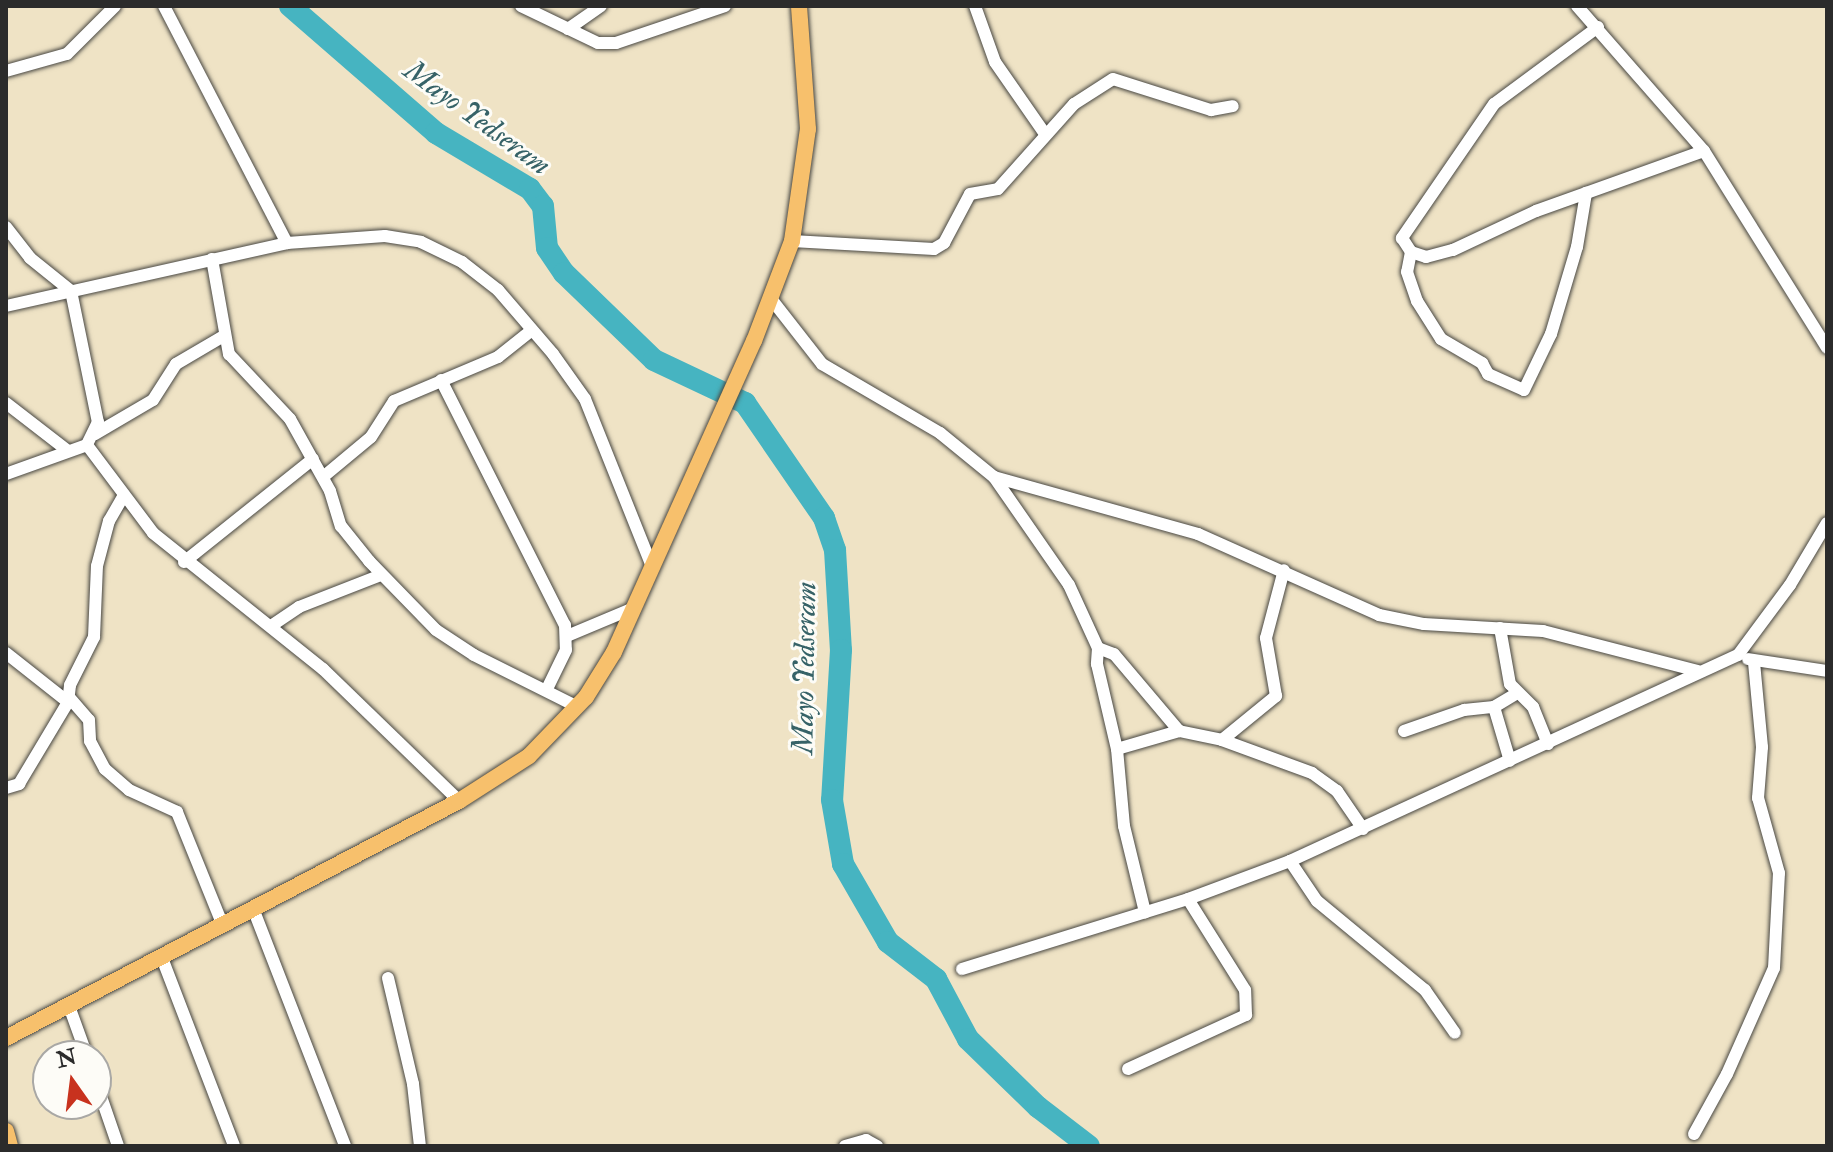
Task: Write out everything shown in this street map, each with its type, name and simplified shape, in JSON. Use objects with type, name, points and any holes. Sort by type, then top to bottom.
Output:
[{"type":"main road","points":[[6,1038],[254,911],[459,801],[529,756],[578,707],[614,652],[772,300],[792,241],[808,129],[799,6]]},
{"type":"main road","points":[[6,1131],[10,1146]]},
{"type":"street","points":[[94,6],[103,19]]},
{"type":"street","points":[[6,71],[67,54],[115,6]]},
{"type":"street","points":[[164,6],[287,243]]},
{"type":"street","points":[[521,6],[598,43],[616,43],[725,6]]},
{"type":"street","points":[[568,29],[601,6]]},
{"type":"street","points":[[975,6],[995,62],[1045,134]]},
{"type":"street","points":[[1577,6],[1704,151],[1827,348]]},
{"type":"street","points":[[1598,27],[1494,104],[1402,238],[1411,252],[1426,257],[1453,250],[1493,228],[1704,151]]},
{"type":"street","points":[[792,241],[934,249],[944,243],[970,194],[998,189],[1074,104],[1113,79],[1211,110],[1233,106]]},
{"type":"street","points":[[1411,252],[1407,272],[1417,301],[1441,339],[1482,363],[1488,374],[1524,390],[1551,334],[1577,247],[1586,193]]},
{"type":"street","points":[[6,227],[30,258],[71,291],[91,376],[91,440],[124,495],[184,562],[271,626],[367,710],[459,801]]},
{"type":"street","points":[[6,306],[287,243],[372,236],[421,242],[462,262],[498,290],[585,399],[651,564]]},
{"type":"street","points":[[212,259],[222,337],[237,363],[290,419],[323,477],[341,526],[381,575],[436,630],[474,655],[578,707]]},
{"type":"street","points":[[772,300],[822,364],[940,433],[994,477],[1069,585],[1098,648],[1097,664],[1117,749],[1124,826],[1145,912]]},
{"type":"street","points":[[323,477],[371,437],[394,401],[498,357],[532,330]]},
{"type":"street","points":[[6,474],[91,440],[153,400],[176,364],[222,337]]},
{"type":"street","points":[[441,380],[554,599],[567,636],[547,689]]},
{"type":"street","points":[[6,403],[68,451]]},
{"type":"street","points":[[184,562],[313,459]]},
{"type":"street","points":[[994,477],[1198,534],[1379,615],[1424,624],[1543,631],[1698,671]]},
{"type":"street","points":[[7,787],[19,784],[68,699],[94,637],[99,618],[97,566],[109,521],[124,495]]},
{"type":"street","points":[[962,969],[1188,899],[1290,861],[1738,655],[1827,523]]},
{"type":"street","points":[[1222,740],[1276,696],[1266,638],[1284,570]]},
{"type":"street","points":[[271,626],[299,607],[381,575]]},
{"type":"street","points":[[567,636],[634,608]]},
{"type":"street","points":[[1500,628],[1516,694],[1533,707],[1548,744]]},
{"type":"street","points":[[1098,648],[1114,654],[1179,731]]},
{"type":"street","points":[[6,653],[68,699],[89,720],[90,741],[105,769],[129,790],[177,812],[223,926]]},
{"type":"street","points":[[1738,655],[1754,662],[1827,671]]},
{"type":"street","points":[[1694,1134],[1727,1074],[1774,968],[1779,873],[1758,798],[1762,747],[1754,662]]},
{"type":"street","points":[[1404,731],[1464,710],[1494,707],[1516,694]]},
{"type":"street","points":[[1494,707],[1510,761]]},
{"type":"street","points":[[1117,749],[1179,731],[1222,740],[1312,773],[1337,791],[1363,829]]},
{"type":"street","points":[[1290,861],[1317,901],[1425,990],[1455,1033]]},
{"type":"street","points":[[1128,1069],[1246,1015],[1245,990],[1188,899]]},
{"type":"street","points":[[254,911],[345,1146]]},
{"type":"street","points":[[162,958],[234,1146]]},
{"type":"street","points":[[388,978],[413,1084],[420,1146]]},
{"type":"street","points":[[69,1006],[81,1040]]},
{"type":"street","points":[[109,1120],[118,1146]]},
{"type":"street","points":[[845,1146],[866,1140],[877,1146]]},
{"type":"waterway","name":"Mayo Yedseram","points":[[290,6],[436,133],[530,189],[543,206],[547,248],[564,273],[654,360],[745,403],[824,518],[835,550],[841,650],[832,800],[843,864],[888,942],[936,979],[968,1039],[1038,1107],[1089,1146]]}]
